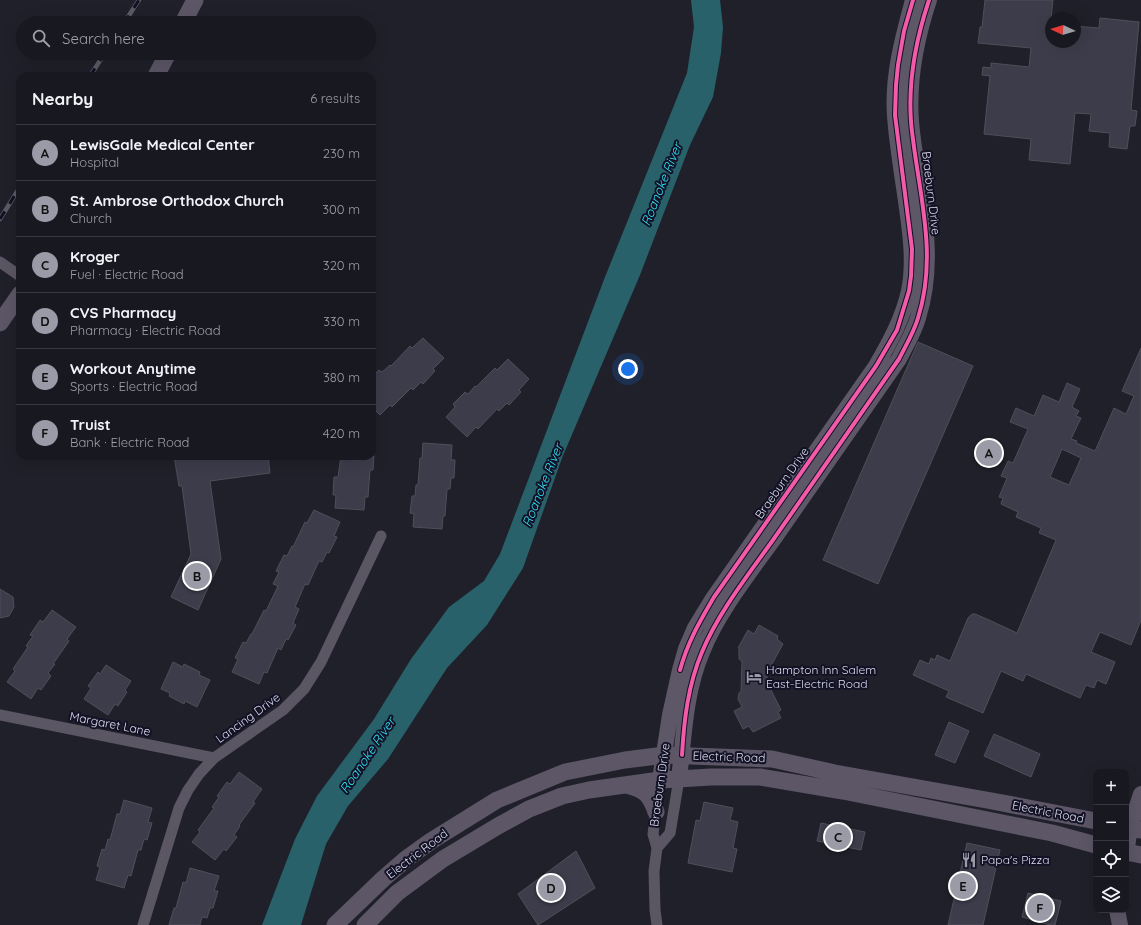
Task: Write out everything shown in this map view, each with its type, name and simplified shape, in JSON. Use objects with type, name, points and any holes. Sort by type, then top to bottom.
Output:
[{"type":"main road","points":[[187,16],[195,0]]},
{"type":"main road","points":[[158,72],[164,60]]},
{"type":"main road","points":[[0,323],[16,300]]},
{"type":"main road","name":"Electric Road","points":[[335,925],[406,859],[431,841],[496,800],[565,772],[625,760],[665,755],[772,759],[835,773],[992,801],[1093,821]]},
{"type":"main road","name":"Electric Road","points":[[365,925],[397,893],[443,859],[498,826],[530,809],[562,796],[589,790],[660,780],[711,777],[760,777],[789,781],[1052,833],[1093,844]]},
{"type":"main road","points":[[627,785],[644,791],[652,802],[656,812]]},
{"type":"main road","points":[[1129,853],[1141,855]]},
{"type":"street","name":"Braeburn Drive","points":[[656,925],[654,871],[657,848],[653,834],[670,716],[686,648],[705,627],[777,520],[876,366],[896,330],[909,292],[912,248],[895,115],[898,65],[904,31],[913,0]]},
{"type":"street","name":"Braeburn Drive","points":[[777,520],[899,359],[918,318],[927,275],[928,248],[911,122],[911,97],[916,49],[929,0]]},
{"type":"street","points":[[0,262],[16,273]]},
{"type":"street","name":"Lancing Drive","points":[[143,925],[179,808],[188,790],[199,774],[214,758],[283,710],[304,689],[321,662],[381,536]]},
{"type":"street","name":"Braeburn Drive","points":[[657,848],[670,833],[682,755],[683,727],[694,675],[702,652],[705,627]]},
{"type":"street","name":"Margaret Lane","points":[[0,715],[214,758]]},
{"type":"street","points":[[1129,841],[1141,794]]},
{"type":"street","points":[[1118,913],[1120,925]]},
{"type":"water","name":"Roanoke River","points":[[691,0],[720,0],[723,27],[721,53],[713,97],[690,145],[640,275],[562,458],[523,568],[487,625],[447,668],[388,759],[348,806],[326,844],[301,925],[262,925],[295,839],[317,796],[374,719],[411,659],[449,607],[484,581],[500,554],[605,277],[687,73],[694,27]]},
{"type":"building","points":[[985,0],[1053,0],[1052,12],[1045,12],[1045,48],[1081,48],[1081,26],[1099,28],[1100,18],[1139,22],[1131,110],[1137,111],[1135,126],[1130,126],[1127,149],[1109,147],[1110,133],[1089,131],[1091,114],[1075,113],[1070,164],[1029,160],[1031,139],[984,134],[990,76],[982,75],[983,67],[991,68],[991,63],[1029,67],[1031,48],[978,43],[980,27],[982,27]]},
{"type":"building","points":[[423,338],[444,358],[433,369],[435,371],[423,384],[421,382],[413,390],[411,388],[392,407],[390,405],[380,415],[376,411],[376,373],[379,370],[382,372],[390,365],[391,366],[410,346],[412,348]]},
{"type":"building","points":[[918,342],[973,366],[878,584],[823,560]]},
{"type":"building","points":[[1141,348],[1141,620],[1131,645],[1100,632],[1091,652],[1115,662],[1106,684],[1097,680],[1094,688],[1086,685],[1080,698],[1026,674],[1023,681],[1001,671],[983,713],[946,697],[949,691],[913,675],[920,660],[929,664],[931,658],[935,660],[937,655],[950,661],[968,618],[972,614],[1017,633],[1056,540],[1039,533],[1041,528],[1016,517],[1018,512],[1001,504],[1003,498],[999,497],[1007,478],[1001,476],[1008,461],[1013,463],[1028,429],[1010,422],[1016,408],[1034,416],[1043,395],[1059,402],[1067,383],[1080,389],[1072,407],[1079,411],[1076,416],[1081,418],[1071,439],[1077,441],[1076,443],[1095,451],[1114,408],[1126,414],[1134,396],[1122,391]],"holes":[[[1062,449],[1081,458],[1069,485],[1050,477]]]},
{"type":"building","points":[[508,359],[529,379],[519,390],[521,392],[509,405],[507,403],[499,411],[497,409],[478,429],[476,427],[467,437],[446,417],[455,407],[453,404],[465,392],[468,394],[495,368],[497,370]]},
{"type":"building","points":[[423,443],[452,445],[451,460],[455,460],[454,478],[451,478],[450,489],[447,489],[445,516],[443,516],[442,529],[413,527],[414,514],[410,513],[412,496],[415,496],[416,485],[418,485],[420,458],[422,458]]},
{"type":"building","points":[[175,460],[268,460],[270,473],[210,481],[221,559],[198,610],[171,597],[191,554],[182,486],[179,486]]},
{"type":"building","points":[[340,460],[374,460],[373,470],[370,470],[368,497],[365,497],[364,510],[335,508],[336,495],[333,495],[334,477],[338,477]]},
{"type":"building","points":[[314,510],[340,522],[334,536],[337,537],[329,553],[327,552],[322,562],[319,561],[308,585],[305,584],[295,607],[299,609],[293,623],[296,625],[288,640],[286,639],[281,650],[278,648],[267,673],[264,672],[259,684],[232,672],[238,659],[235,658],[243,642],[246,643],[252,634],[264,610],[266,611],[278,586],[273,584],[279,572],[276,571],[284,555],[287,556],[292,546],[293,547],[305,522],[307,523]]},
{"type":"building","points":[[0,589],[13,597],[14,607],[9,616],[0,618]]},
{"type":"building","points":[[52,610],[76,627],[67,639],[69,641],[48,673],[51,676],[41,690],[38,688],[31,699],[7,682],[15,671],[13,669],[28,647],[26,646],[33,636],[30,635],[40,620],[43,622]]},
{"type":"building","name":"Hampton Inn Salem East-Electric Road","points":[[759,625],[778,636],[777,639],[783,644],[767,673],[767,682],[781,710],[778,712],[781,718],[753,732],[749,726],[743,729],[734,711],[742,707],[738,699],[739,693],[741,692],[742,661],[739,659],[738,648],[748,630],[754,634]]},
{"type":"building","points":[[173,662],[183,667],[184,664],[200,672],[199,675],[210,680],[197,707],[185,701],[184,704],[169,696],[170,693],[161,689]]},
{"type":"building","points":[[106,665],[131,681],[125,690],[127,692],[118,706],[115,704],[108,715],[84,699],[91,688],[88,686],[98,672],[100,674]]},
{"type":"building","points":[[949,722],[969,731],[955,763],[935,755]]},
{"type":"building","points":[[994,734],[1040,754],[1031,777],[984,756]]},
{"type":"building","points":[[239,772],[262,789],[253,802],[255,803],[239,825],[240,826],[234,835],[237,837],[226,851],[224,849],[215,860],[192,842],[200,832],[198,830],[214,808],[212,807],[219,797],[217,796],[227,782],[230,784]]},
{"type":"building","points":[[124,800],[152,808],[148,822],[152,823],[147,840],[144,839],[141,850],[138,850],[131,876],[128,875],[124,888],[96,880],[100,867],[97,866],[102,849],[105,850],[108,839],[110,840],[117,814],[120,814]]},
{"type":"building","points":[[704,802],[733,808],[730,820],[738,822],[733,848],[737,849],[732,872],[688,863],[696,820],[700,821]]},
{"type":"building","points":[[821,823],[865,832],[861,850],[817,841]]},
{"type":"building","points":[[967,843],[1000,850],[983,925],[948,925]]},
{"type":"building","points":[[576,851],[595,888],[538,925],[518,894]]},
{"type":"building","points":[[190,868],[219,876],[214,891],[218,891],[213,908],[210,908],[207,918],[202,917],[200,925],[169,925],[174,908],[176,908],[183,882],[186,883]]},
{"type":"building","points":[[1028,893],[1061,901],[1055,925],[1022,917]]},
{"type":"railway","points":[[129,16],[139,0]]},
{"type":"railway","points":[[93,72],[100,60]]},
{"type":"railway","points":[[0,219],[16,193]]},
{"type":"cycle path","points":[[680,670],[690,641],[714,597],[876,366],[897,330],[909,291],[912,249],[895,115],[896,85],[904,31],[913,0]]},
{"type":"cycle path","points":[[682,755],[684,729],[693,677],[702,652],[716,623],[899,359],[918,318],[924,293],[927,269],[927,244],[910,107],[914,60],[920,30],[929,0]]},
{"type":"place","name":"LewisGale Medical Center","points":[[989,453]]},
{"type":"place","name":"St. Ambrose Orthodox Church","points":[[197,576]]},
{"type":"place","name":"Hampton Inn Salem East-Electric Road","points":[[754,677]]},
{"type":"place","name":"Kroger","points":[[838,837]]},
{"type":"place","name":"Papa's Pizza","points":[[969,860]]},
{"type":"place","name":"Workout Anytime","points":[[963,886]]},
{"type":"place","name":"CVS Pharmacy","points":[[551,888]]},
{"type":"place","name":"Truist","points":[[1040,908]]}]
